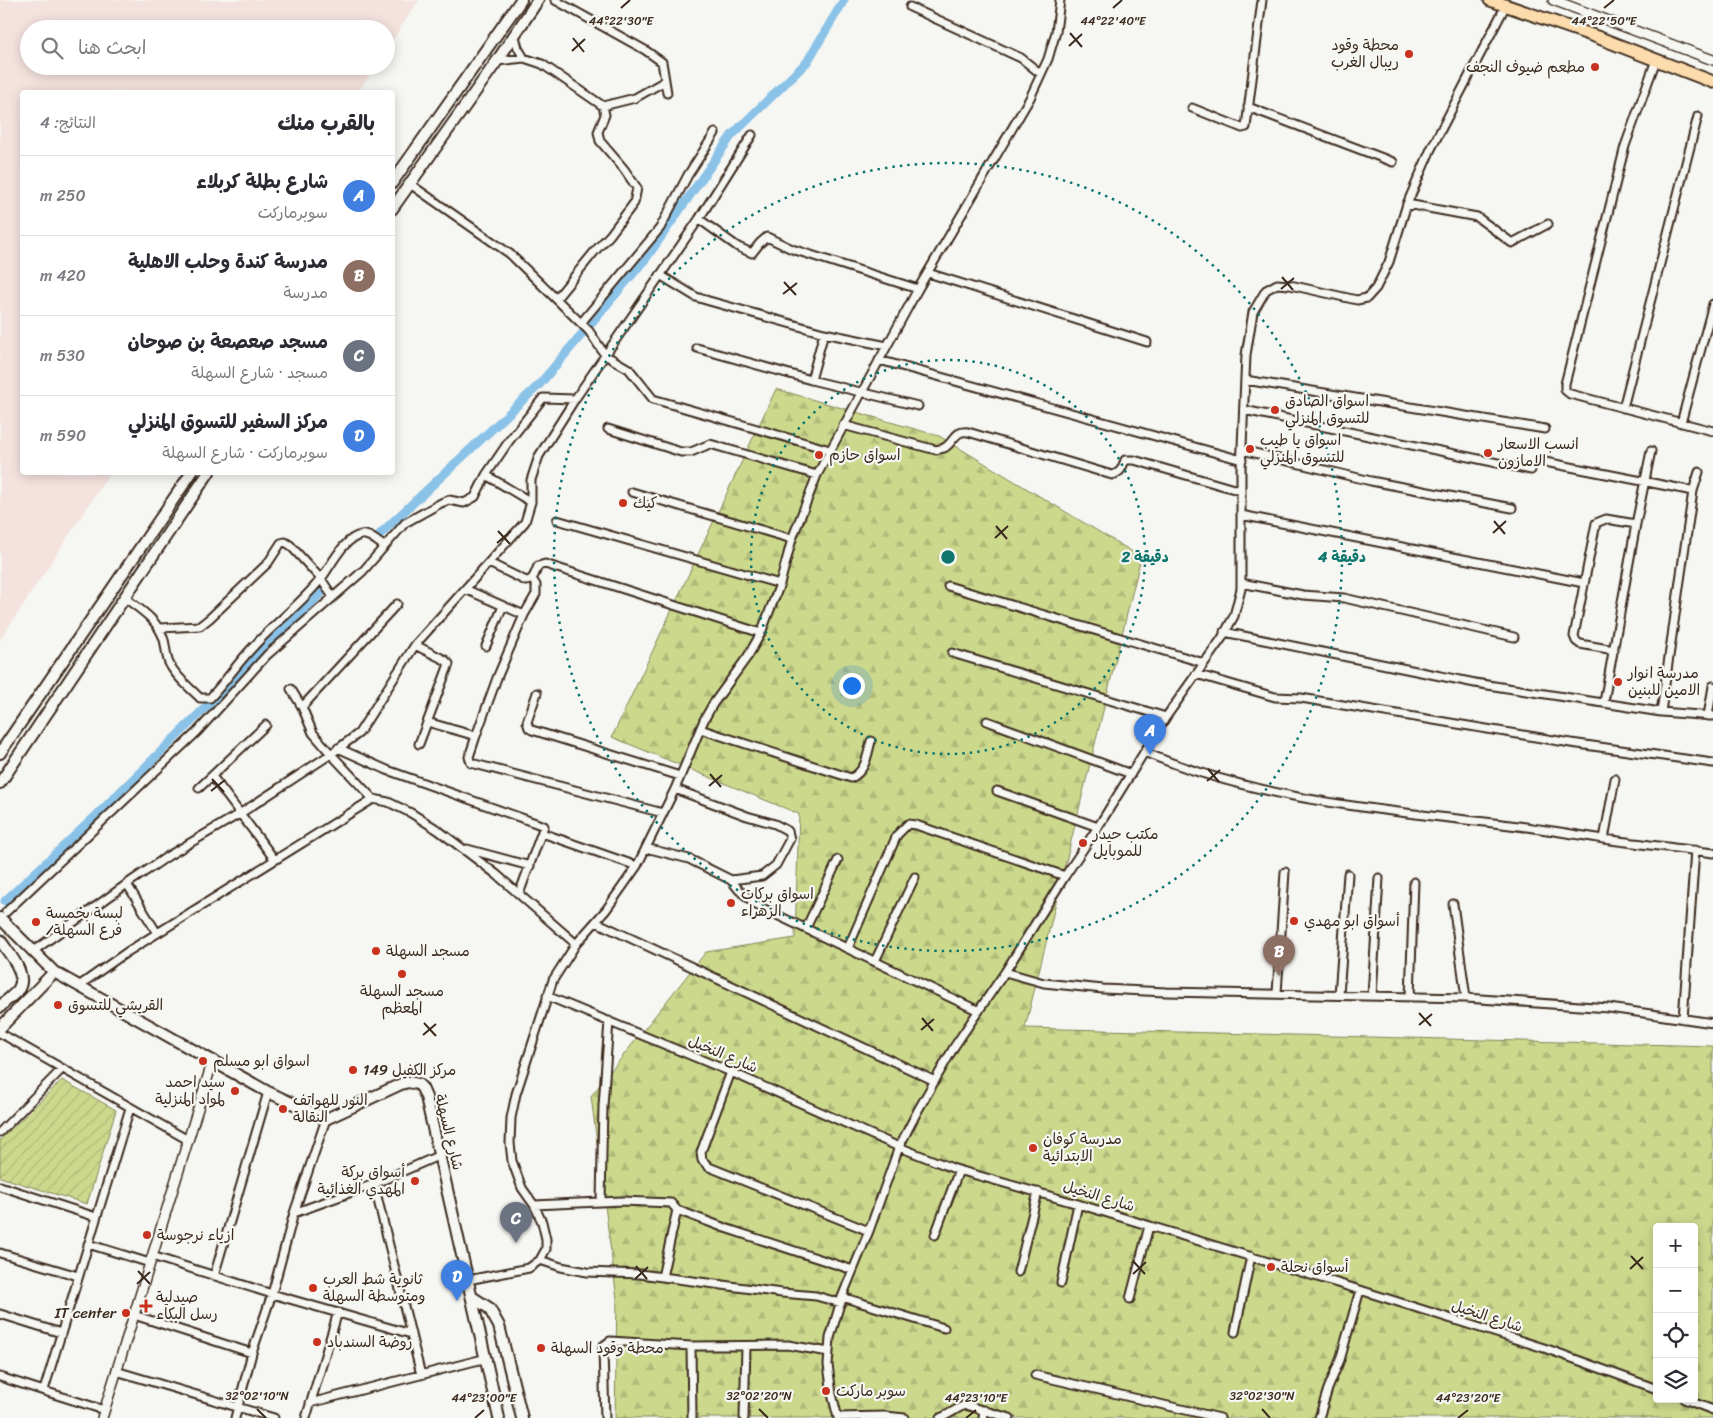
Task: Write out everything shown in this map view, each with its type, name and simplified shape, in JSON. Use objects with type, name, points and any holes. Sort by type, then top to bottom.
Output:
[{"type":"main road","points":[[395,179],[521,0]]},
{"type":"main road","points":[[395,205],[498,61],[538,0]]},
{"type":"main road","points":[[1490,0],[1597,37],[1713,82]]},
{"type":"main road","points":[[0,753],[190,475]]},
{"type":"main road","points":[[0,784],[207,475]]},
{"type":"main road","points":[[3,915],[32,952],[54,972],[268,1092],[326,1119]]},
{"type":"main road","points":[[0,940],[16,964],[21,981],[18,990],[0,1007]]},
{"type":"main road","points":[[0,1028],[54,972]]},
{"type":"main road","name":"شارع السهلة","points":[[326,1119],[401,1084],[413,1082],[422,1088],[426,1097],[440,1155],[487,1358],[498,1418]]},
{"type":"main road","points":[[472,1296],[489,1308],[499,1326],[522,1418]]},
{"type":"street","points":[[555,0],[645,50],[662,62],[667,92]]},
{"type":"street","points":[[468,1280],[529,1268],[540,1260],[546,1249],[542,1222],[534,1205],[522,1188],[512,1161],[510,1143],[511,1118],[516,1094],[553,980],[560,966],[576,944],[617,896],[637,866],[713,704],[748,656],[761,634],[780,584],[792,539],[816,475],[918,289],[1030,98],[1048,59],[1056,32],[1060,0]]},
{"type":"street","points":[[1192,108],[1244,128],[1247,126],[1262,0]]},
{"type":"street","points":[[1553,0],[1713,60]]},
{"type":"street","points":[[905,1418],[884,1416],[838,1418],[828,1365],[830,1338],[841,1300],[869,1231],[899,1147],[935,1081],[954,1048],[980,1011],[1064,876],[1098,827],[1166,717],[1222,638],[1234,616],[1239,600],[1241,583],[1241,491],[1246,355],[1253,312],[1266,290],[1277,284],[1356,300],[1367,298],[1376,288],[1389,262],[1407,204],[1432,149],[1506,5]]},
{"type":"street","points":[[910,7],[1022,58],[1041,74]]},
{"type":"street","points":[[515,36],[518,48],[524,58]]},
{"type":"street","points":[[498,61],[524,58],[542,64],[603,106],[606,115],[598,132],[600,141],[624,169],[636,188],[634,203],[610,235],[556,299]]},
{"type":"street","points":[[1656,60],[1625,146],[1565,390],[1570,394],[1713,431]]},
{"type":"street","points":[[603,106],[635,98],[665,81]]},
{"type":"street","points":[[1248,107],[1393,162]]},
{"type":"street","points":[[1623,408],[1698,116]]},
{"type":"street","points":[[581,323],[660,228],[688,175],[715,133]]},
{"type":"street","points":[[32,952],[126,884],[168,856],[241,813],[359,733],[415,645],[525,522],[531,502],[530,480],[539,456],[575,399],[699,219],[752,135]]},
{"type":"street","points":[[410,184],[510,254],[590,331],[605,355],[629,369],[653,399],[830,450]]},
{"type":"street","points":[[1407,204],[1477,217],[1512,244],[1548,224]]},
{"type":"street","points":[[699,219],[738,247],[752,253],[767,237],[792,249],[918,289]]},
{"type":"street","points":[[928,272],[1147,342]]},
{"type":"street","points":[[660,275],[696,297],[824,333],[887,346]]},
{"type":"street","points":[[1681,423],[1713,304]]},
{"type":"street","points":[[811,380],[824,333]]},
{"type":"street","points":[[697,348],[811,380],[918,406]]},
{"type":"street","points":[[879,360],[1242,460]]},
{"type":"street","points":[[1245,380],[1545,429]]},
{"type":"street","points":[[3,915],[197,732],[267,655],[363,571],[405,523],[449,500],[464,503],[475,497],[486,476],[523,421],[543,398],[575,399]]},
{"type":"street","points":[[1244,410],[1531,470]]},
{"type":"street","points":[[843,425],[936,450],[945,448],[957,434],[968,432],[1112,475],[1118,474],[1125,460],[1134,460],[1241,491]]},
{"type":"street","points":[[608,429],[681,452],[691,452],[710,444],[816,475]]},
{"type":"street","points":[[1242,450],[1371,481],[1512,508]]},
{"type":"street","points":[[1604,702],[1651,451]]},
{"type":"street","points":[[1546,462],[1693,491]]},
{"type":"street","points":[[1661,712],[1693,491],[1699,472]]},
{"type":"street","points":[[486,476],[531,502]]},
{"type":"street","points":[[632,492],[792,539]]},
{"type":"street","points":[[1241,515],[1584,583]]},
{"type":"street","points":[[1614,650],[1580,644],[1574,636],[1596,522],[1606,519],[1636,524]]},
{"type":"street","points":[[557,520],[780,584]]},
{"type":"street","points":[[125,598],[151,618],[160,628],[167,649],[168,661],[173,670],[200,698],[210,698],[254,645],[321,579],[338,553],[352,540],[360,535],[368,535],[384,546]]},
{"type":"street","points":[[160,628],[200,626],[268,563],[281,544],[285,542],[321,579],[334,597]]},
{"type":"street","points":[[489,563],[526,581],[532,579],[538,566],[545,564],[761,634]]},
{"type":"street","points":[[532,579],[536,585],[536,594],[524,615],[497,678],[469,757],[471,763],[663,813]]},
{"type":"street","points":[[1241,583],[1303,595],[1344,598],[1514,637]]},
{"type":"street","points":[[948,586],[1204,663]]},
{"type":"street","points":[[466,589],[524,615]]},
{"type":"street","points":[[302,707],[397,604]]},
{"type":"street","points":[[486,646],[503,606]]},
{"type":"street","points":[[1224,632],[1475,683],[1661,712],[1710,716],[1713,686]]},
{"type":"street","points":[[415,645],[445,660],[449,664],[419,744]]},
{"type":"street","points":[[952,653],[1166,717]]},
{"type":"street","points":[[1196,674],[1275,697],[1301,698],[1571,743],[1713,763]]},
{"type":"street","points":[[291,689],[302,707],[313,733],[330,754],[373,799],[388,802],[438,830],[496,874],[576,944]]},
{"type":"street","points":[[537,693],[527,722],[532,730],[680,776]]},
{"type":"street","points":[[987,721],[1131,774]]},
{"type":"street","points":[[428,722],[476,736]]},
{"type":"street","points":[[199,788],[266,724]]},
{"type":"street","points":[[700,729],[851,778],[856,776],[864,767],[871,741]]},
{"type":"street","points":[[338,748],[387,770],[544,826],[519,894]]},
{"type":"street","points":[[1144,752],[1206,776],[1286,796],[1394,812],[1521,826],[1604,839],[1713,852]]},
{"type":"street","points":[[212,776],[275,860]]},
{"type":"street","points":[[1604,839],[1615,779]]},
{"type":"street","points":[[674,789],[747,816],[775,824],[788,831],[790,839],[776,865],[762,876],[731,880]]},
{"type":"street","points":[[997,791],[1098,827]]},
{"type":"street","points":[[80,986],[126,952],[373,799]]},
{"type":"street","points":[[848,948],[897,835],[908,824],[916,825],[1064,876]]},
{"type":"street","points":[[542,833],[637,866]]},
{"type":"street","points":[[462,848],[530,866]]},
{"type":"street","points":[[646,848],[689,859],[731,880],[739,890],[758,906],[980,1011]]},
{"type":"street","points":[[1683,1018],[1695,850]]},
{"type":"street","points":[[806,928],[838,860]]},
{"type":"street","points":[[1277,994],[1285,872]]},
{"type":"street","points":[[1340,995],[1348,874]]},
{"type":"street","points":[[875,961],[916,876]]},
{"type":"street","points":[[1372,996],[1379,878]]},
{"type":"street","points":[[1410,996],[1414,882]]},
{"type":"street","points":[[126,884],[157,933]]},
{"type":"street","points":[[1453,904],[1466,998]]},
{"type":"street","points":[[596,922],[935,1081]]},
{"type":"street","points":[[1004,972],[1044,982],[1103,989],[1466,998],[1609,1008],[1713,1023]]},
{"type":"street","name":"شارع النخيل","points":[[547,996],[732,1072],[899,1147],[959,1170],[1038,1192],[1360,1290],[1547,1349],[1653,1388]]},
{"type":"street","points":[[601,1202],[603,1106],[609,1021]]},
{"type":"street","points":[[0,1033],[188,1140]]},
{"type":"street","points":[[0,1377],[44,1390],[103,1414],[213,1060]]},
{"type":"street","points":[[0,1132],[62,1070]]},
{"type":"street","points":[[732,1072],[701,1152],[702,1160],[709,1167],[869,1231]]},
{"type":"street","points":[[214,1276],[268,1092]]},
{"type":"street","points":[[44,1390],[130,1108]]},
{"type":"street","points":[[234,1418],[252,1353],[272,1294],[294,1213],[326,1119]]},
{"type":"street","points":[[294,1213],[374,1184],[440,1155]]},
{"type":"street","points":[[935,1235],[959,1170]]},
{"type":"street","points":[[374,1184],[421,1375]]},
{"type":"street","points":[[0,1186],[96,1217]]},
{"type":"street","points":[[1018,1272],[1038,1192]]},
{"type":"street","points":[[534,1205],[622,1201],[671,1203],[677,1210],[725,1228],[853,1270]]},
{"type":"street","points":[[1061,1283],[1078,1204]]},
{"type":"street","points":[[662,1277],[677,1210]]},
{"type":"street","points":[[1130,1299],[1150,1226]]},
{"type":"street","points":[[88,1244],[214,1276],[411,1334]]},
{"type":"street","points":[[0,1253],[78,1276]]},
{"type":"street","points":[[1236,1332],[1251,1256]]},
{"type":"street","points":[[540,1260],[561,1267],[587,1272],[662,1277],[841,1300],[944,1328]]},
{"type":"street","points":[[1318,1418],[1340,1360],[1360,1290]]},
{"type":"street","points":[[306,1418],[338,1312]]},
{"type":"street","points":[[0,1314],[61,1333]]},
{"type":"street","points":[[134,1315],[252,1353]]},
{"type":"street","points":[[605,1418],[602,1350],[603,1346],[610,1341],[691,1346],[788,1346],[829,1352]]},
{"type":"street","points":[[691,1346],[692,1418]]},
{"type":"street","points":[[744,1418],[746,1347]]},
{"type":"street","points":[[310,1403],[487,1358]]},
{"type":"street","points":[[116,1371],[274,1418]]},
{"type":"street","points":[[1035,1375],[1220,1418]]},
{"type":"street","points":[[1695,1403],[1713,1410]]},
{"type":"street","points":[[940,1418],[950,1415],[957,1408],[965,1405],[984,1414],[1010,1418]]},
{"type":"shaded area","points":[[0,0],[419,0],[395,36],[395,20],[20,20],[20,75],[370,75],[359,90],[20,90],[20,475],[109,475],[0,640]]},
{"type":"green space","points":[[776,389],[939,436],[1141,557],[1025,1028],[1713,1046],[1713,1418],[615,1418],[617,1299],[591,1096],[706,952],[795,938],[799,814],[612,737]]},
{"type":"green space","points":[[62,1080],[116,1110],[87,1204],[0,1177],[0,1140]]},
{"type":"waterway","points":[[591,323],[647,257],[732,135],[807,62],[844,0]]},
{"type":"waterway","points":[[380,534],[539,385],[582,334]]},
{"type":"waterway","points":[[5,901],[97,815],[322,592]]},
{"type":"place","name":"محطة وقود ريبال الغرب","points":[[1409,54]]},
{"type":"place","name":"مطعم ضيوف النجف","points":[[1595,67]]},
{"type":"place","name":"اسواق الصادق للتسوق المنزلي","points":[[1275,410]]},
{"type":"place","name":"اسواق يا طيب للتسوق المنزلي","points":[[1250,449]]},
{"type":"place","name":"انسب الاسعار الامازون","points":[[1488,453]]},
{"type":"place","name":"اسواق حازم","points":[[819,455]]},
{"type":"place","name":"كيك","points":[[623,503]]},
{"type":"place","name":"مدرسة انوار الامين للبنين","points":[[1618,682]]},
{"type":"place","name":"شارع بطلة كربلاء","points":[[1150,755]]},
{"type":"place","name":"مكتب حيدر للموبايل","points":[[1083,843]]},
{"type":"place","name":"اسواق بركات الزهراء","points":[[731,903]]},
{"type":"place","name":"أسواق ابو مهدي","points":[[1294,921]]},
{"type":"place","name":"لبسة بخمسة /فرع السهلة","points":[[36,922]]},
{"type":"place","name":"مسجد السهلة","points":[[376,951]]},
{"type":"place","name":"مسجد السهلة المعظم","points":[[402,974]]},
{"type":"place","name":"مدرسة كندة وحلب الاهلية","points":[[1279,976]]},
{"type":"place","name":"القريشي للتسوق","points":[[58,1005]]},
{"type":"place","name":"اسواق ابو مسلم","points":[[203,1061]]},
{"type":"place","name":"مركز الكفيل 149","points":[[353,1070]]},
{"type":"place","name":"سيد احمد لمواد المنزلية","points":[[235,1091]]},
{"type":"place","name":"النور للهواتف النقالة","points":[[283,1109]]},
{"type":"place","name":"مدرسة كوفان الابتدائية","points":[[1033,1148]]},
{"type":"place","name":"أسواق بركة المهدي الغذائية","points":[[415,1181]]},
{"type":"place","name":"ازياء نرجوسة","points":[[147,1235]]},
{"type":"place","name":"مسجد صعصعة بن صوحان","points":[[516,1243]]},
{"type":"place","name":"أسواق نحلة","points":[[1271,1267]]},
{"type":"place","name":"ثانوية شط العرب ومتوسطة السهلة","points":[[313,1288]]},
{"type":"place","name":"مركز السفير للتسوق المنزلي","points":[[457,1301]]},
{"type":"place","name":"صيدلية رسل البكاء","points":[[146,1306]]},
{"type":"place","name":"IT center","points":[[126,1313]]},
{"type":"place","name":"روضة السندباد","points":[[317,1342]]},
{"type":"place","name":"محطة وقود السهلة","points":[[541,1348]]},
{"type":"place","name":"سوبر ماركت","points":[[826,1391]]}]
